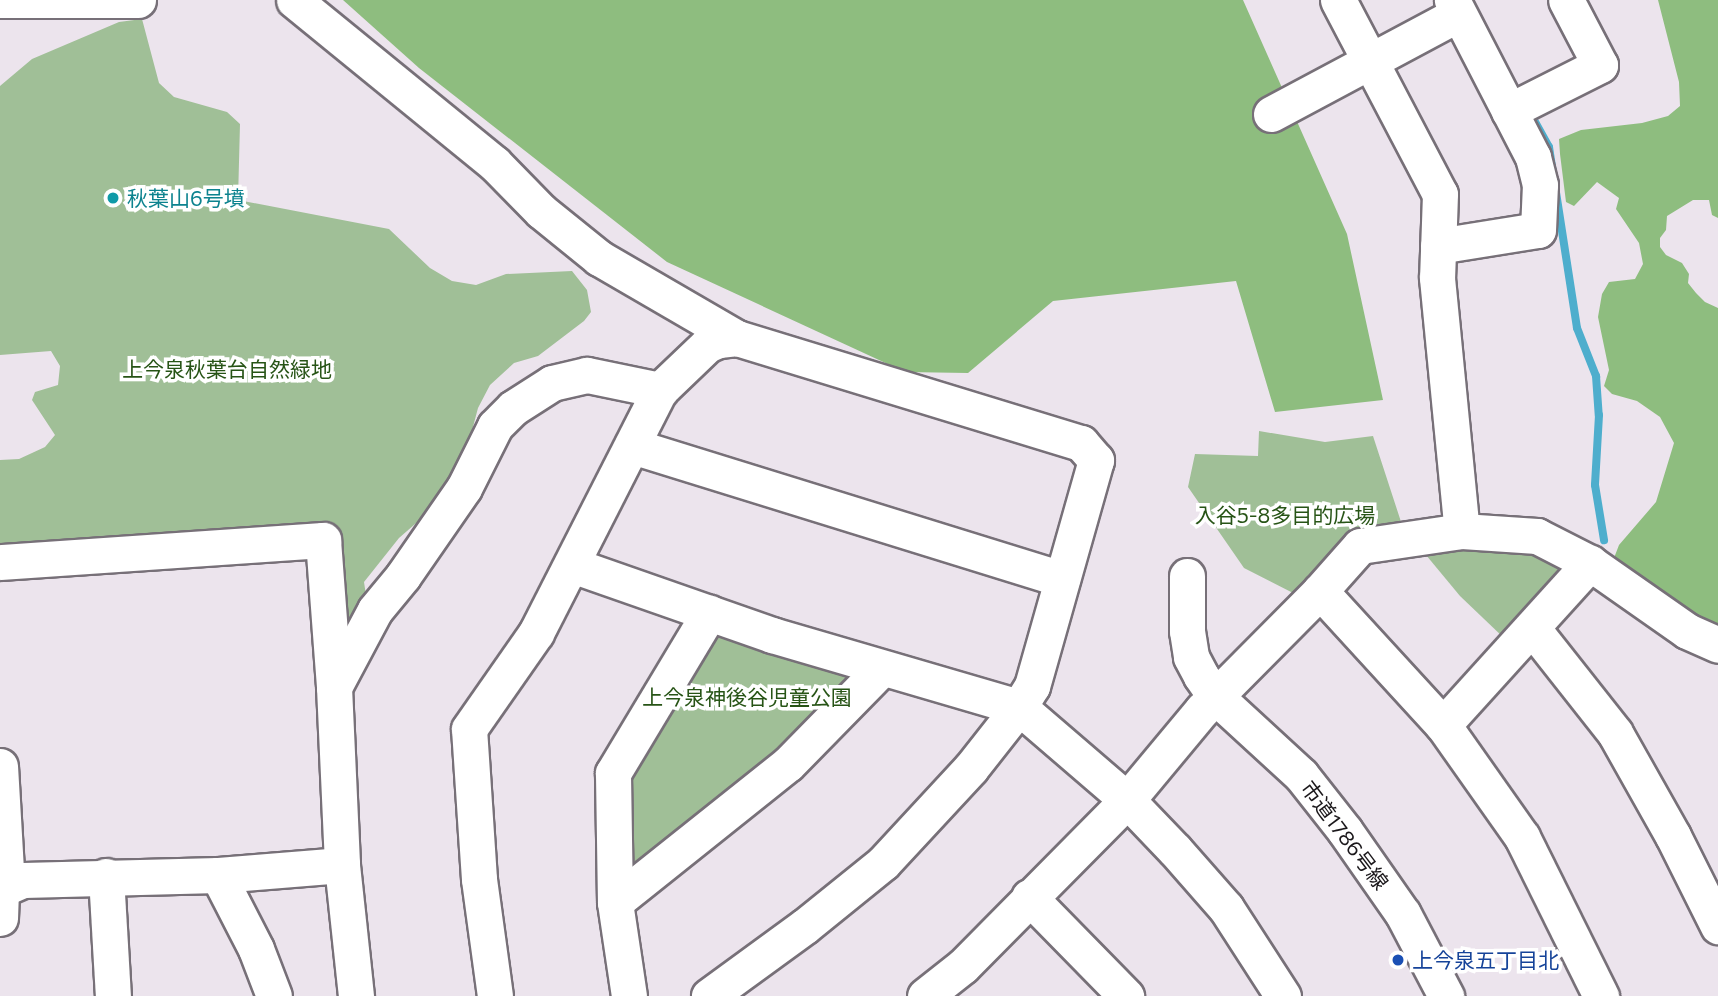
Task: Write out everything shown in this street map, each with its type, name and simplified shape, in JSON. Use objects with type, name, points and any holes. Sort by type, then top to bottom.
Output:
[{"type":"street","points":[[0,0],[138,0]]},
{"type":"street","points":[[294,0],[494,163],[541,211],[599,258],[737,338],[1081,443],[1092,452],[1096,460],[1032,686],[1019,707],[971,768],[883,863],[805,926],[709,996]]},
{"type":"street","points":[[1338,0],[1440,194],[1437,278],[1462,531]]},
{"type":"street","points":[[1521,105],[1600,65],[1566,0]]},
{"type":"street","points":[[1271,114],[1370,62],[1455,7],[1521,105],[1539,185],[1538,230],[1438,246]]},
{"type":"street","points":[[495,996],[479,879],[470,729],[536,634],[660,390],[707,345],[737,338]]},
{"type":"street","points":[[334,687],[375,610],[403,576],[464,488],[495,426],[513,408],[552,383],[587,375],[660,390]]},
{"type":"street","points":[[632,446],[1062,579]]},
{"type":"street","points":[[926,996],[963,966],[1127,800],[1215,696],[1320,591],[1360,546],[1462,531],[1537,536],[1590,563],[1687,631],[1718,645]]},
{"type":"street","points":[[0,562],[323,540],[334,687],[342,865],[356,996]]},
{"type":"street","points":[[1443,725],[1590,563]]},
{"type":"street","points":[[572,565],[881,669],[1019,707],[1127,800],[1226,908],[1283,996]]},
{"type":"street","name":"市道1786号線","points":[[1187,576],[1184,606],[1191,657],[1215,696],[1301,775],[1345,831],[1403,914],[1446,996]]},
{"type":"street","points":[[1320,591],[1443,725],[1522,837],[1601,996]]},
{"type":"street","points":[[629,996],[615,902],[613,773],[709,613]]},
{"type":"street","points":[[1532,629],[1615,733],[1710,880],[1718,926]]},
{"type":"street","points":[[615,902],[788,764],[881,669]]},
{"type":"street","points":[[0,766],[6,869],[0,890],[0,918]]},
{"type":"street","points":[[0,890],[23,880],[218,875],[342,865]]},
{"type":"street","points":[[218,875],[256,949],[274,996]]},
{"type":"street","points":[[106,876],[113,996]]},
{"type":"street","points":[[1029,897],[1126,996]]},
{"type":"green space","points":[[343,0],[1243,0],[1347,234],[1383,400],[1275,412],[1236,281],[1053,301],[968,373],[905,372],[667,262],[419,68]]},
{"type":"green space","points":[[1658,0],[1718,0],[1718,218],[1712,215],[1709,200],[1693,200],[1667,216],[1666,230],[1660,238],[1660,247],[1666,255],[1682,263],[1689,274],[1688,283],[1696,293],[1705,302],[1718,308],[1718,640],[1622,574],[1614,558],[1619,545],[1656,502],[1674,443],[1660,417],[1637,401],[1612,394],[1604,386],[1609,370],[1598,317],[1602,294],[1609,282],[1635,279],[1643,264],[1639,243],[1616,209],[1619,198],[1597,182],[1574,206],[1566,202],[1560,154],[1559,139],[1581,130],[1642,123],[1668,116],[1680,106],[1679,82]]},
{"type":"green space","name":"上今泉秋葉台自然緑地","points":[[142,19],[159,83],[174,97],[227,112],[240,124],[238,200],[389,229],[430,268],[452,281],[476,285],[506,274],[572,271],[587,290],[591,312],[584,321],[538,356],[514,363],[490,385],[478,408],[469,442],[430,511],[399,538],[364,582],[367,602],[361,611],[345,620],[327,531],[0,548],[0,460],[19,459],[45,447],[55,435],[32,400],[35,392],[58,385],[60,366],[51,351],[0,355],[0,86],[32,59],[119,22]]},
{"type":"green space","name":"入谷5-8多目的広場","points":[[1259,431],[1325,442],[1373,436],[1404,531],[1297,595],[1244,568],[1188,487],[1195,454],[1258,456]]},
{"type":"green space","points":[[1518,546],[1565,568],[1505,639],[1460,596],[1426,555]]},
{"type":"green space","name":"上今泉神後谷児童公園","points":[[717,630],[850,673],[781,752],[639,866],[626,861],[629,765]]},
{"type":"waterway","points":[[1529,111],[1549,147],[1577,328],[1596,376],[1599,415],[1595,485],[1604,540]]},
{"type":"place","name":"秋葉山6号墳","points":[[113,198]]},
{"type":"place","name":"上今泉五丁目北","points":[[1398,960]]}]
